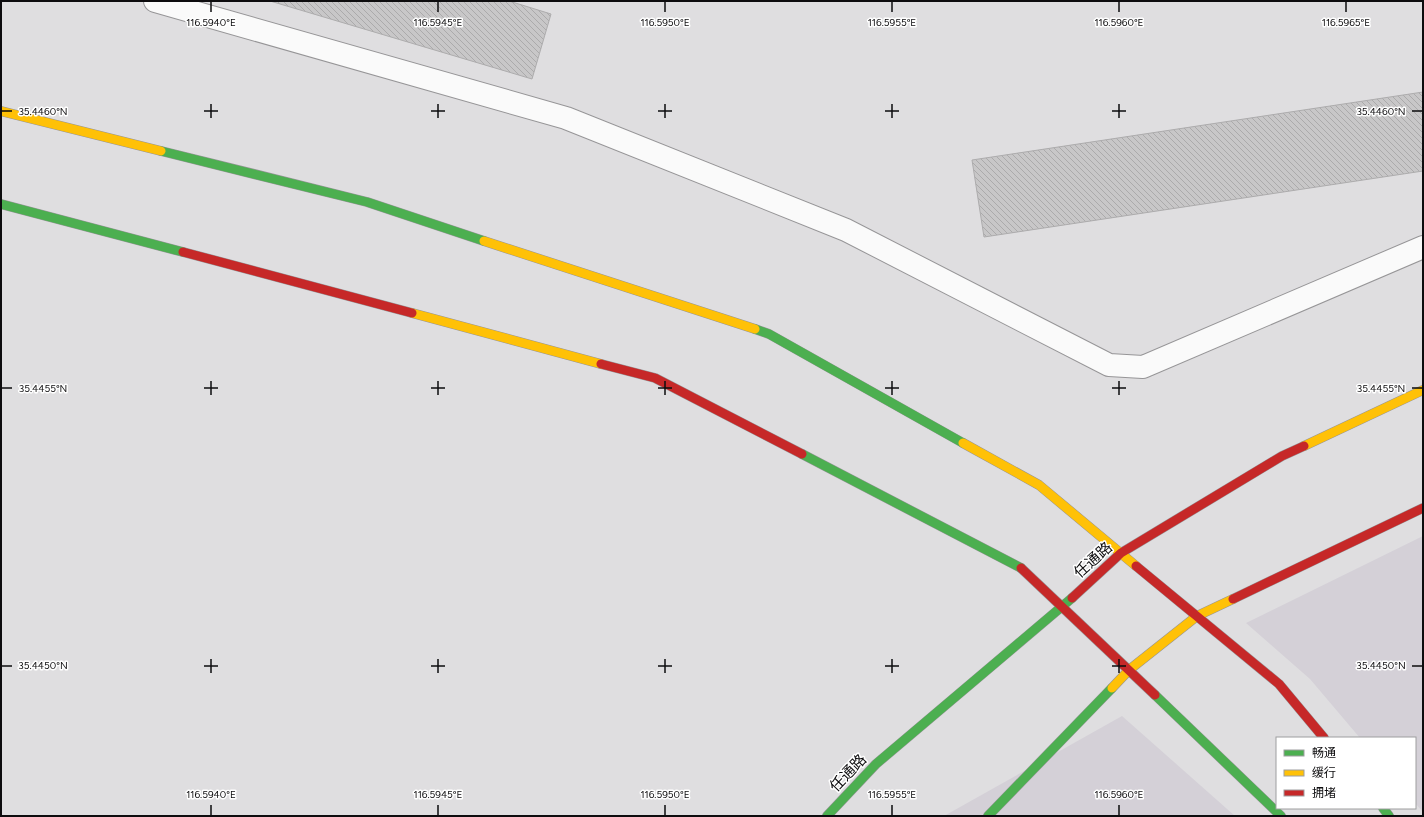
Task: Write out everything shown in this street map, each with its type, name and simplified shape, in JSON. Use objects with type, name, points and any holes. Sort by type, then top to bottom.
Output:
[{"type":"main road","points":[[1,111],[367,202],[769,334],[1039,485],[1279,684],[1323,737]]},
{"type":"main road","points":[[1,204],[655,378],[1024,569],[1281,816]]},
{"type":"main road","name":"任通路","points":[[827,816],[876,764],[1063,607],[1121,553],[1282,456],[1423,390]]},
{"type":"main road","points":[[988,816],[1129,670],[1197,616],[1423,508]]},
{"type":"street","points":[[155,1],[566,118],[846,230],[1109,365],[1143,367],[1423,247]]},
{"type":"shaded area","points":[[1423,536],[1423,812],[1416,804],[1416,737],[1359,737],[1310,679],[1246,623]]},
{"type":"shaded area","points":[[1122,716],[1235,816],[944,816]]},
{"type":"building","points":[[270,1],[509,1],[551,14],[532,79]]},
{"type":"building","points":[[1423,92],[1423,171],[984,237],[972,160]]},
{"type":"traffic: fast","points":[[161,151],[367,202],[484,241]]},
{"type":"traffic: fast","points":[[1,204],[183,252]]},
{"type":"traffic: fast","points":[[755,329],[769,334],[963,443]]},
{"type":"traffic: fast","points":[[802,454],[1021,568]]},
{"type":"traffic: fast","points":[[827,816],[876,764],[1072,598]]},
{"type":"traffic: fast","points":[[988,816],[1112,688]]},
{"type":"traffic: fast","points":[[1155,695],[1281,816]]},
{"type":"traffic: fast","points":[[1384,809],[1389,816]]},
{"type":"traffic: slow","points":[[1,111],[161,151]]},
{"type":"traffic: slow","points":[[484,241],[755,329]]},
{"type":"traffic: slow","points":[[412,313],[601,364]]},
{"type":"traffic: slow","points":[[1304,446],[1423,390]]},
{"type":"traffic: slow","points":[[963,443],[1039,485],[1136,566]]},
{"type":"traffic: slow","points":[[1112,688],[1129,670],[1197,616],[1233,599]]},
{"type":"traffic: jam","points":[[183,252],[412,313]]},
{"type":"traffic: jam","points":[[601,364],[655,378],[802,454]]},
{"type":"traffic: jam","points":[[1072,598],[1121,553],[1282,456],[1304,446]]},
{"type":"traffic: jam","points":[[1233,599],[1423,508]]},
{"type":"traffic: jam","points":[[1136,566],[1279,684],[1323,737]]},
{"type":"traffic: jam","points":[[1021,568],[1155,695]]}]
